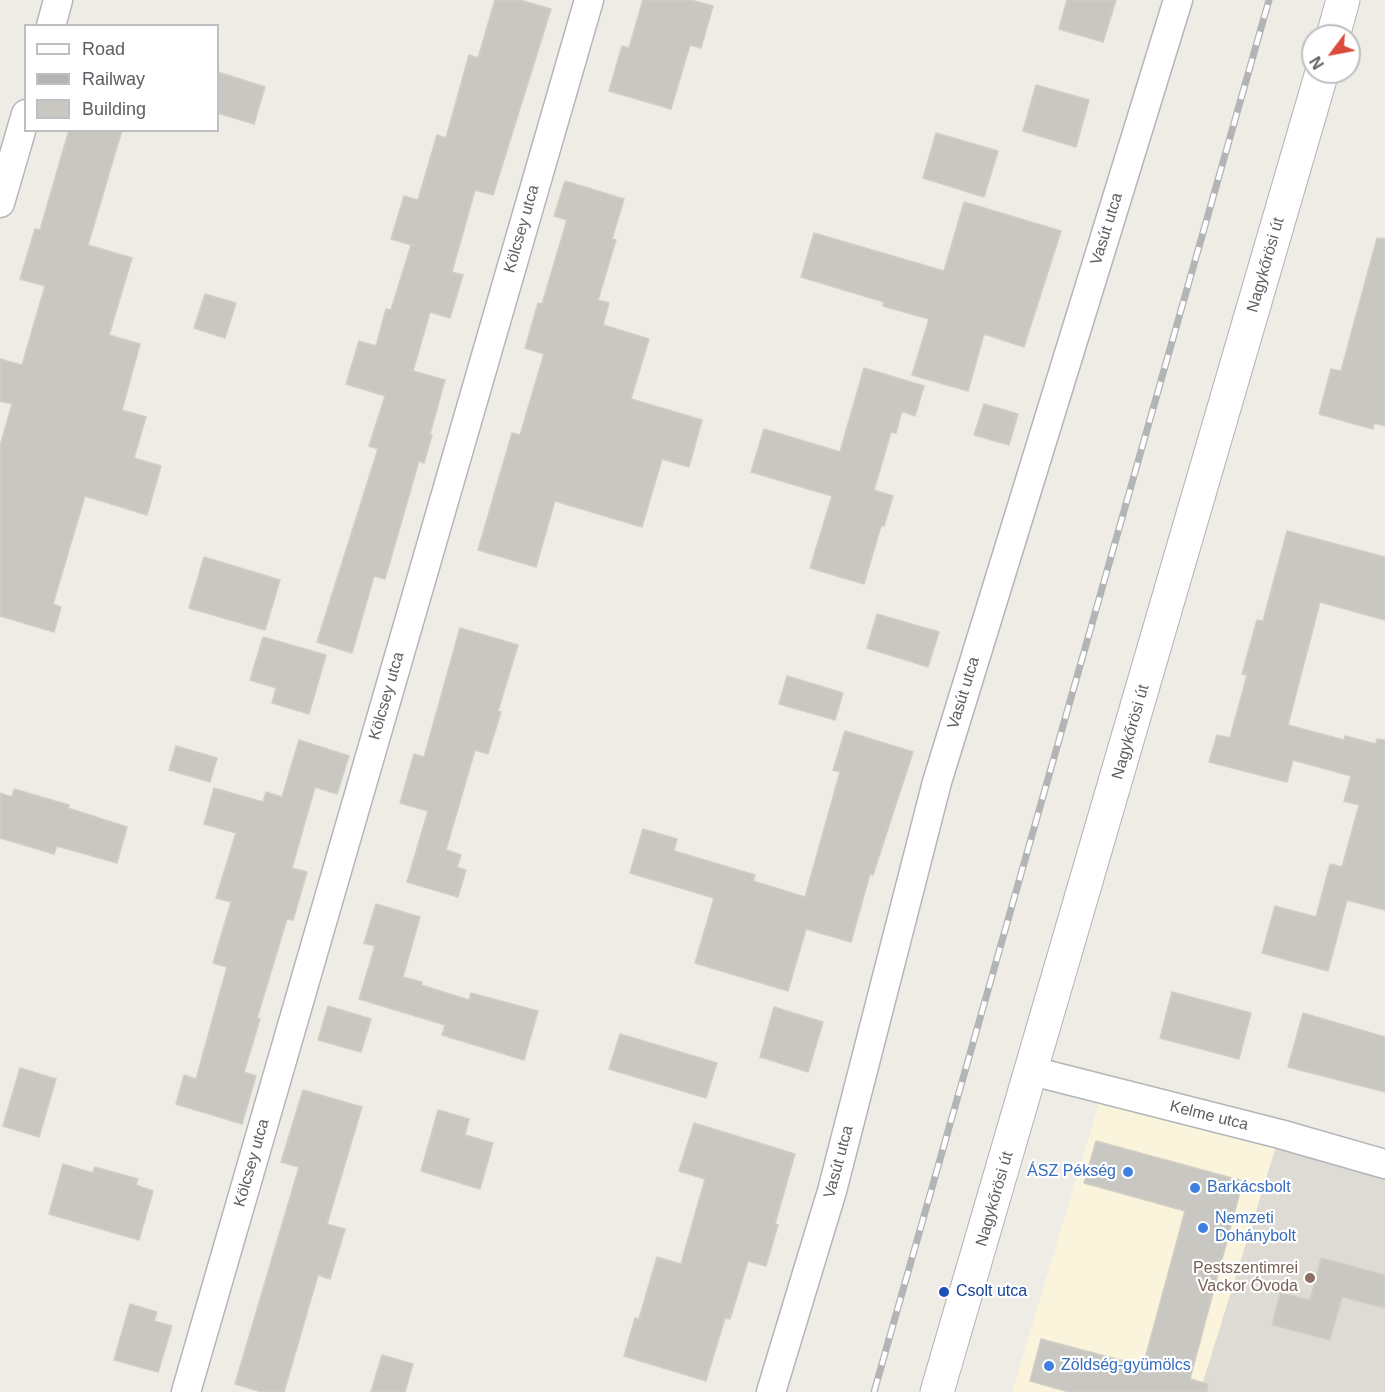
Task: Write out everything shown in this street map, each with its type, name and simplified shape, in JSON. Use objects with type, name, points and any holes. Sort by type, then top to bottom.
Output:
[{"type":"main road","points":[[1336,24],[1343,0]]},
{"type":"main road","name":"Nagykőrösi út","points":[[938,1392],[1319,84]]},
{"type":"street","points":[[52,24],[58,0]]},
{"type":"street","name":"Kölcsey utca","points":[[186,1392],[589,0]]},
{"type":"street","name":"Vasút utca","points":[[771,1392],[832,1191],[937,782],[1178,0]]},
{"type":"street","points":[[0,203],[24,121]]},
{"type":"street","name":"Kelme utca","points":[[1032,1071],[1280,1134],[1385,1164]]},
{"type":"shaded area","points":[[1103,1090],[1280,1134],[1200,1392],[1012,1392]]},
{"type":"shaded area","name":"Pestszentimrei Vackor Óvoda","points":[[1280,1134],[1385,1164],[1385,1392],[1200,1392]]},
{"type":"building","points":[[495,0],[520,0],[551,9],[493,195],[475,190],[452,272],[463,275],[450,318],[430,312],[413,371],[445,380],[424,463],[419,461],[385,579],[374,576],[352,653],[317,642],[378,449],[369,446],[385,396],[346,384],[359,341],[376,346],[386,309],[391,310],[411,245],[391,239],[404,196],[418,200],[437,135],[446,138],[469,55],[478,58]]},
{"type":"building","points":[[643,0],[691,0],[713,6],[701,48],[690,45],[671,109],[609,91],[622,46],[629,48]]},
{"type":"building","points":[[1067,0],[1116,0],[1103,42],[1059,29]]},
{"type":"building","points":[[219,72],[265,87],[254,124],[219,113]]},
{"type":"building","points":[[1036,85],[1089,100],[1076,147],[1023,131]]},
{"type":"building","points":[[68,132],[121,132],[88,245],[132,258],[109,335],[140,344],[122,410],[146,417],[134,458],[161,466],[147,515],[85,496],[53,604],[61,607],[54,632],[0,616],[0,446],[12,404],[0,401],[0,359],[22,365],[45,286],[20,279],[35,229],[40,230]]},
{"type":"building","points":[[936,133],[998,151],[984,197],[923,178]]},
{"type":"building","points":[[565,181],[624,199],[612,239],[616,240],[598,300],[609,303],[603,325],[649,339],[631,399],[702,420],[689,467],[662,459],[642,527],[555,501],[536,567],[478,550],[512,433],[520,435],[544,354],[525,348],[538,303],[542,304],[567,220],[554,216]]},
{"type":"building","points":[[964,202],[1061,231],[1024,347],[984,334],[968,391],[912,375],[929,319],[883,306],[884,302],[801,277],[814,233],[944,271]]},
{"type":"building","points":[[1377,238],[1385,239],[1385,426],[1374,423],[1373,429],[1319,414],[1331,369],[1341,371]]},
{"type":"building","points":[[205,294],[236,303],[225,338],[194,328]]},
{"type":"building","points":[[864,368],[924,386],[915,416],[902,411],[896,433],[891,432],[874,490],[893,496],[884,526],[881,526],[864,584],[810,568],[832,496],[751,472],[764,429],[840,452]]},
{"type":"building","points":[[984,404],[1018,414],[1009,445],[974,435]]},
{"type":"building","points":[[1287,531],[1385,557],[1385,620],[1320,602],[1288,725],[1344,740],[1345,736],[1376,744],[1377,739],[1385,740],[1385,910],[1347,900],[1328,971],[1262,953],[1275,906],[1316,917],[1330,864],[1342,867],[1359,805],[1344,801],[1351,776],[1293,760],[1287,782],[1209,762],[1217,735],[1230,738],[1247,675],[1242,674],[1257,620],[1263,621]]},
{"type":"building","points":[[204,557],[280,580],[265,630],[189,608]]},
{"type":"building","points":[[877,614],[939,632],[928,667],[867,648]]},
{"type":"building","points":[[460,628],[518,645],[488,754],[475,750],[446,850],[461,855],[457,867],[466,870],[458,897],[407,882],[428,811],[400,803],[414,754],[424,757]]},
{"type":"building","points":[[263,637],[326,655],[309,714],[272,703],[276,688],[250,680]]},
{"type":"building","points":[[787,676],[843,693],[835,720],[779,704]]},
{"type":"building","points":[[845,731],[913,752],[873,875],[870,874],[851,942],[806,929],[788,991],[695,963],[714,898],[630,873],[643,829],[677,839],[674,851],[755,875],[753,881],[805,897],[840,772],[833,770]]},
{"type":"building","points":[[299,740],[349,756],[337,794],[315,787],[292,868],[307,872],[293,920],[287,919],[257,1018],[260,1019],[244,1072],[256,1076],[242,1124],[176,1104],[184,1075],[196,1079],[227,967],[213,963],[231,902],[216,898],[236,833],[204,824],[214,788],[263,802],[266,792],[282,797]]},
{"type":"building","points":[[176,746],[217,758],[210,782],[169,770]]},
{"type":"building","points":[[14,789],[69,805],[68,808],[127,827],[117,863],[57,846],[54,854],[0,838],[0,793],[12,797]]},
{"type":"building","points":[[376,904],[420,917],[403,977],[469,1000],[471,993],[538,1011],[524,1060],[442,1035],[445,1025],[359,999],[375,946],[364,943]]},
{"type":"building","points":[[1172,992],[1251,1013],[1239,1059],[1160,1038]]},
{"type":"building","points":[[328,1006],[371,1019],[361,1052],[318,1040]]},
{"type":"building","points":[[774,1007],[823,1022],[808,1072],[760,1057]]},
{"type":"building","points":[[1303,1013],[1385,1037],[1385,1092],[1288,1067]]},
{"type":"building","points":[[620,1034],[717,1063],[706,1098],[609,1069]]},
{"type":"building","points":[[20,1068],[56,1079],[39,1137],[3,1126]]},
{"type":"building","points":[[303,1090],[362,1107],[327,1224],[345,1229],[330,1279],[318,1275],[284,1392],[262,1392],[235,1384],[299,1167],[281,1162]]},
{"type":"building","points":[[438,1110],[469,1119],[465,1135],[493,1143],[480,1189],[421,1171]]},
{"type":"building","points":[[694,1123],[795,1154],[775,1224],[778,1225],[766,1266],[748,1261],[730,1319],[725,1318],[706,1381],[624,1356],[635,1318],[639,1319],[657,1257],[681,1264],[705,1179],[679,1171]]},
{"type":"building","points":[[1096,1141],[1243,1181],[1190,1379],[1208,1384],[1207,1392],[1069,1392],[1030,1381],[1041,1339],[1143,1366],[1185,1211],[1084,1183]]},
{"type":"building","points":[[63,1164],[93,1173],[95,1167],[138,1179],[136,1185],[153,1191],[139,1240],[49,1214]]},
{"type":"building","points":[[1321,1258],[1385,1275],[1385,1308],[1342,1297],[1330,1340],[1272,1325],[1280,1293],[1310,1300]]},
{"type":"building","points":[[130,1304],[157,1312],[154,1321],[172,1326],[158,1372],[114,1360]]},
{"type":"building","points":[[382,1355],[413,1364],[405,1392],[371,1392]]},
{"type":"railway","points":[[874,1392],[1269,0]]},
{"type":"place","name":"ÁSZ Pékség","points":[[1128,1172]]},
{"type":"place","name":"Barkácsbolt","points":[[1195,1188]]},
{"type":"place","name":"Nemzeti Dohánybolt","points":[[1203,1228]]},
{"type":"place","name":"Pestszentimrei Vackor Óvoda","points":[[1310,1278]]},
{"type":"place","name":"Csolt utca","points":[[944,1292]]},
{"type":"place","name":"Zöldség-gyümölcs","points":[[1049,1366]]}]
